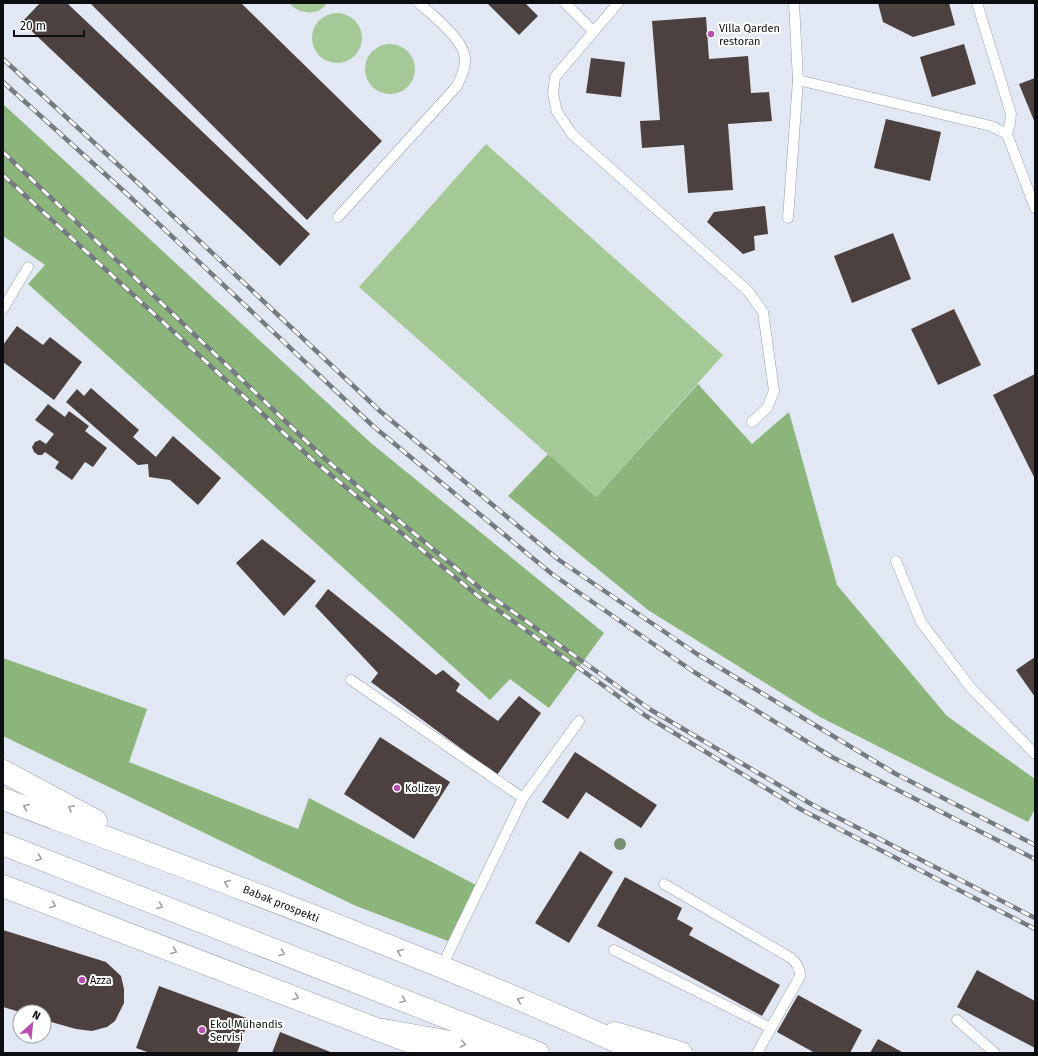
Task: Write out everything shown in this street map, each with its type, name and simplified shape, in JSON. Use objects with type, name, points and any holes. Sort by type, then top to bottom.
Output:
[{"type":"main road","points":[[3,771],[180,865]]},
{"type":"main road","name":"Babək prospekti","points":[[3,799],[180,865],[557,1014],[642,1053]]},
{"type":"main road","points":[[3,844],[538,1053]]},
{"type":"main road","points":[[3,886],[383,1030],[439,1053]]},
{"type":"main road","name":"Babək prospekti","points":[[557,1014],[681,1053]]},
{"type":"main road","points":[[383,1030],[512,1053]]},
{"type":"lane","points":[[338,216],[457,86],[464,70],[465,58],[460,45],[419,3]]},
{"type":"lane","points":[[565,3],[593,31]]},
{"type":"lane","points":[[618,3],[554,77],[553,94],[557,112],[572,134],[748,291],[763,312],[774,391],[767,408],[752,422]]},
{"type":"lane","points":[[788,218],[798,80],[794,3]]},
{"type":"lane","points":[[977,3],[1011,114],[1007,134],[1035,208]]},
{"type":"lane","points":[[798,80],[991,126],[1007,134]]},
{"type":"lane","points":[[3,309],[28,267]]},
{"type":"lane","points":[[896,560],[921,622],[970,688],[1035,754]]},
{"type":"lane","points":[[351,680],[523,798]]},
{"type":"lane","points":[[441,968],[523,798],[579,721]]},
{"type":"lane","points":[[664,884],[791,958],[797,963],[800,970],[800,976],[757,1053]]},
{"type":"lane","points":[[614,950],[771,1028]]},
{"type":"lane","points":[[957,1020],[995,1053]]},
{"type":"green space","points":[[289,3],[327,3],[319,10],[314,12],[303,12],[293,7]]},
{"type":"green space","points":[[337,13],[346,15],[357,24],[362,38],[360,47],[351,58],[337,63],[328,61],[317,52],[312,38],[314,29],[323,18]]},
{"type":"green space","points":[[390,44],[399,46],[410,55],[415,69],[413,78],[404,89],[390,94],[381,92],[370,83],[365,69],[367,60],[376,49]]},
{"type":"green space","points":[[3,104],[371,443],[604,633],[549,708],[510,679],[490,700],[28,284],[45,265],[3,236]]},
{"type":"green space","points":[[486,144],[723,355],[596,497],[359,287]]},
{"type":"green space","points":[[698,384],[752,444],[789,412],[837,585],[947,716],[1035,779],[1035,809],[1028,822],[820,717],[648,610],[508,496],[548,454],[596,497]]},
{"type":"green space","points":[[3,658],[147,709],[129,762],[298,829],[309,798],[476,885],[448,941],[356,906],[3,736]]},
{"type":"building","points":[[40,3],[67,3],[310,234],[280,266],[22,22]]},
{"type":"building","points":[[90,3],[241,3],[382,141],[307,220]]},
{"type":"building","points":[[487,3],[525,3],[538,16],[519,35]]},
{"type":"building","points":[[878,3],[949,3],[955,25],[913,37],[883,22]]},
{"type":"building","points":[[706,17],[709,59],[748,56],[751,93],[769,92],[772,121],[728,124],[733,190],[688,193],[684,145],[642,148],[640,121],[660,120],[652,21]]},
{"type":"building","points":[[964,44],[976,84],[932,97],[920,57]]},
{"type":"building","points":[[591,58],[625,62],[621,97],[586,93]]},
{"type":"building","points":[[1035,78],[1035,123],[1019,84]]},
{"type":"building","points":[[886,119],[941,132],[930,181],[874,168]]},
{"type":"building","points":[[765,206],[768,234],[754,236],[755,250],[743,254],[707,222],[714,212]]},
{"type":"building","points":[[893,233],[911,279],[852,303],[834,256]]},
{"type":"building","points":[[954,309],[981,365],[938,385],[911,329]]},
{"type":"building","points":[[17,326],[43,345],[50,337],[82,362],[54,400],[3,362],[3,345]]},
{"type":"building","points":[[1035,374],[1035,479],[993,395]]},
{"type":"building","points":[[91,388],[139,430],[133,437],[156,457],[173,436],[221,478],[198,505],[170,480],[149,477],[148,464],[138,465],[66,402],[77,389],[84,396]]},
{"type":"building","points":[[48,404],[65,417],[69,411],[89,426],[85,431],[107,448],[93,467],[85,462],[72,480],[55,468],[59,462],[45,452],[42,455],[38,455],[34,452],[32,447],[35,442],[40,440],[46,444],[54,434],[35,420]]},
{"type":"building","points":[[262,539],[316,581],[284,616],[236,563]]},
{"type":"building","points":[[328,589],[436,675],[443,670],[460,684],[456,691],[498,721],[519,696],[541,713],[497,775],[371,682],[378,673],[315,606]]},
{"type":"building","points":[[1035,657],[1035,697],[1016,670]]},
{"type":"building","name":"Kolizey","points":[[380,737],[450,782],[414,839],[344,794]]},
{"type":"building","points":[[575,752],[657,805],[641,828],[586,792],[568,819],[542,802]]},
{"type":"building","points":[[580,851],[613,872],[569,943],[535,923]]},
{"type":"building","points":[[625,877],[682,908],[677,919],[693,928],[689,935],[780,985],[762,1016],[597,926]]},
{"type":"building","points":[[3,930],[106,962],[121,976],[124,989],[124,1003],[115,1021],[107,1027],[92,1031],[76,1029],[52,1022],[52,1004],[12,1004],[12,1010],[3,1007]]},
{"type":"building","points":[[977,970],[1035,1001],[1035,1048],[957,1007]]},
{"type":"building","points":[[159,986],[249,1019],[237,1053],[150,1053],[136,1048]]},
{"type":"building","points":[[798,995],[862,1030],[850,1053],[815,1053],[777,1032]]},
{"type":"building","name":"Ekol Mühəndis Servisi","points":[[280,1032],[333,1053],[272,1053]]},
{"type":"building","points":[[878,1039],[904,1053],[870,1053]]},
{"type":"railway","points":[[3,59],[138,183],[381,412],[559,560],[697,654],[896,774],[1035,845]]},
{"type":"railway","points":[[3,82],[127,194],[373,426],[552,574],[694,672],[832,757],[1035,859]]},
{"type":"railway","points":[[3,152],[324,458],[481,589],[651,710],[811,804],[1035,918]]},
{"type":"railway","points":[[3,175],[314,461],[478,596],[646,716],[802,810],[1035,929]]},
{"type":"place","name":"Villa Qarden restoran","points":[[711,34]]},
{"type":"place","name":"Kolizey","points":[[397,788]]},
{"type":"place","name":"Azza","points":[[82,980]]},
{"type":"place","name":"Ekol Mühəndis Servisi","points":[[202,1030]]}]
